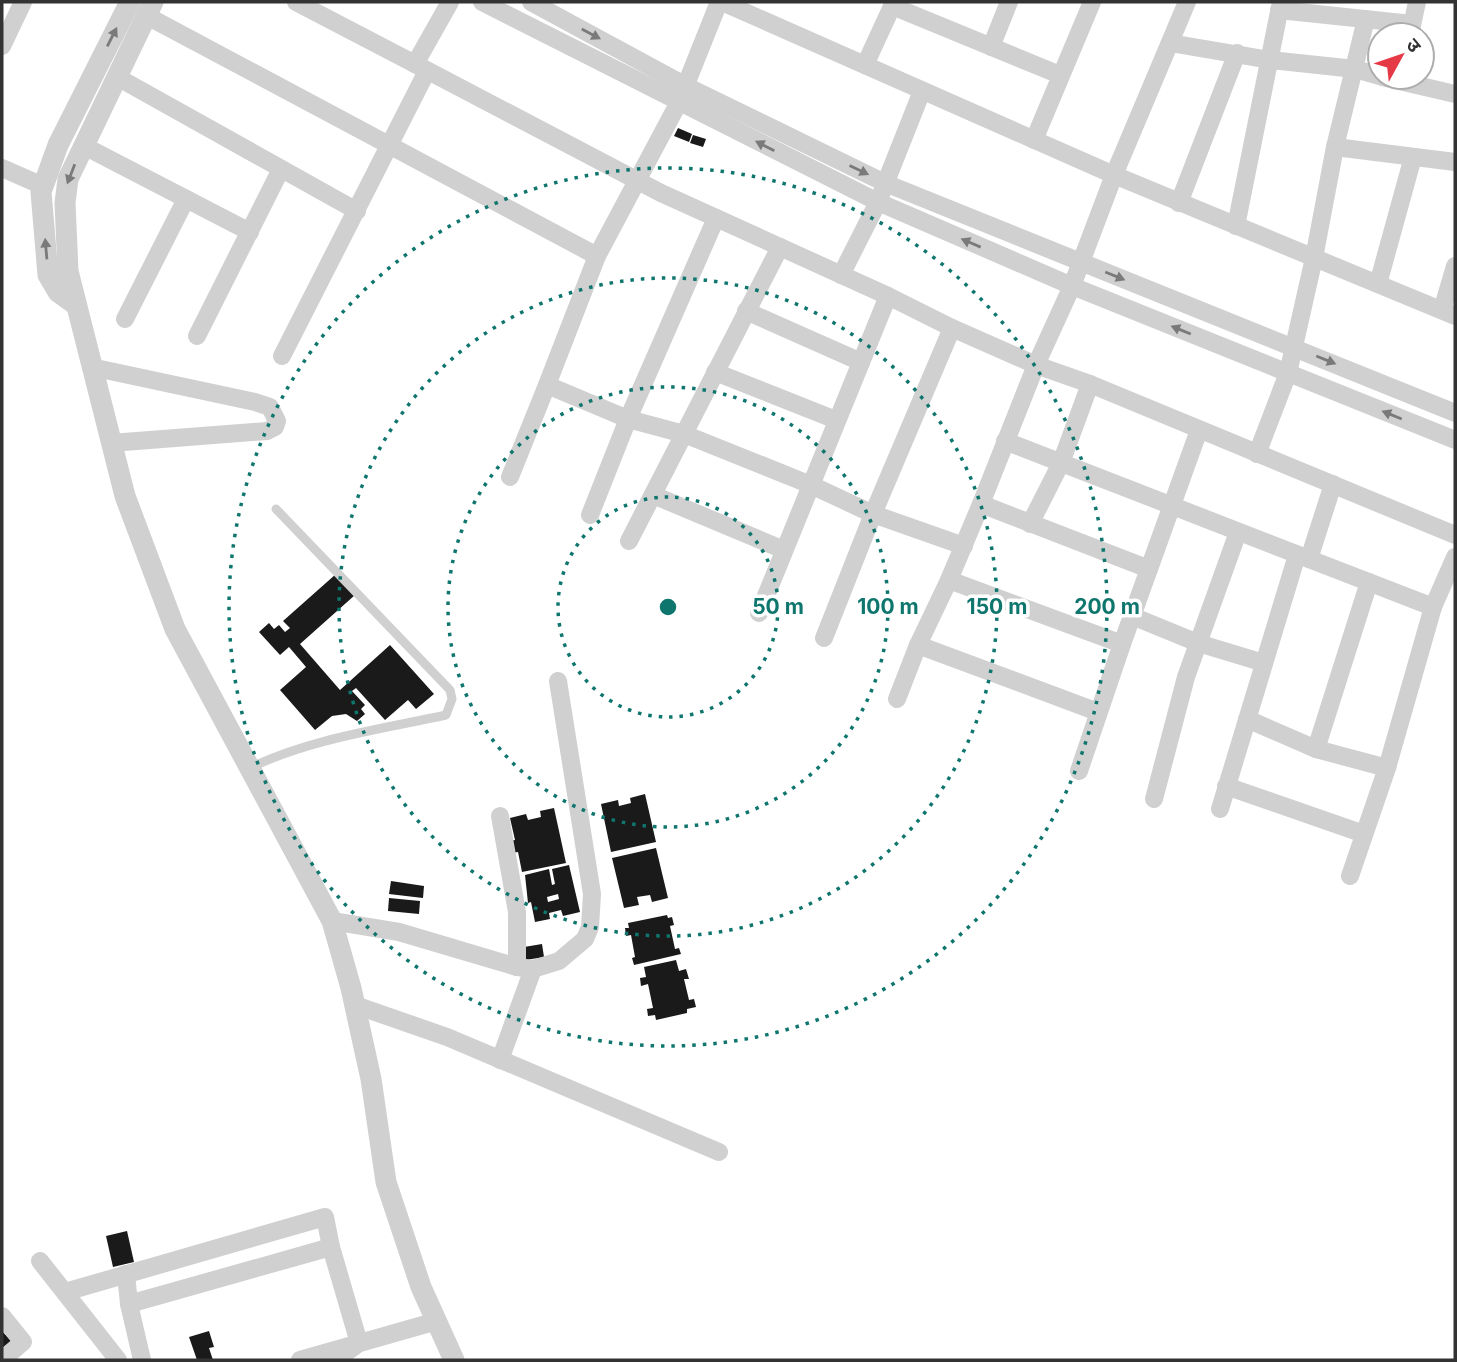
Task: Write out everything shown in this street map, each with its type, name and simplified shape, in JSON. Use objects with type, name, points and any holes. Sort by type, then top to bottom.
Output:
[{"type":"street","points":[[2,46],[23,2]]},
{"type":"street","points":[[76,305],[58,292],[48,275],[41,192],[58,145],[130,2]]},
{"type":"street","points":[[296,2],[637,180],[952,328],[1036,365],[1090,384],[1455,535]]},
{"type":"street","points":[[282,356],[390,147],[450,2]]},
{"type":"street","points":[[482,2],[885,183],[1455,413]]},
{"type":"street","points":[[531,2],[682,94],[878,202],[1072,286],[1455,440]]},
{"type":"street","points":[[510,477],[597,257],[682,94],[721,2],[1114,175],[1448,313],[1455,267]]},
{"type":"street","points":[[991,47],[1009,2]]},
{"type":"street","points":[[1034,140],[1092,2]]},
{"type":"street","points":[[898,699],[918,645],[964,546],[1036,365],[1072,286],[1114,175],[1187,2]]},
{"type":"street","points":[[1413,21],[1417,2]]},
{"type":"street","points":[[865,65],[893,4],[1060,75]]},
{"type":"street","points":[[1236,226],[1280,6],[1375,21]]},
{"type":"street","points":[[454,1360],[421,1287],[386,1182],[371,1079],[355,1005],[332,921],[175,629],[125,496],[68,271],[65,203],[68,179],[150,9],[390,147],[597,257]]},
{"type":"street","points":[[1257,454],[1288,373],[1335,147],[1366,19]]},
{"type":"street","points":[[1170,43],[1366,72]]},
{"type":"street","points":[[1180,203],[1237,53]]},
{"type":"street","points":[[117,77],[357,211]]},
{"type":"street","points":[[1436,89],[1455,94]]},
{"type":"street","points":[[841,275],[878,202],[922,91]]},
{"type":"street","points":[[84,146],[250,232]]},
{"type":"street","points":[[1335,147],[1455,162]]},
{"type":"street","points":[[1378,284],[1413,157]]},
{"type":"street","points":[[2,168],[43,187]]},
{"type":"street","points":[[197,336],[281,169]]},
{"type":"street","points":[[125,318],[186,199]]},
{"type":"street","points":[[590,515],[628,419],[716,218]]},
{"type":"street","points":[[629,541],[780,247]]},
{"type":"street","points":[[759,613],[888,296]]},
{"type":"street","points":[[746,311],[860,362]]},
{"type":"street","points":[[824,638],[952,328]]},
{"type":"street","points":[[92,367],[255,402],[270,407],[277,421],[275,427],[267,431],[111,443]]},
{"type":"street","points":[[715,372],[836,420]]},
{"type":"street","points":[[547,384],[628,419],[684,434],[811,485],[873,514],[964,546]]},
{"type":"street","points":[[1030,524],[1061,463],[1090,384]]},
{"type":"street","points":[[1079,771],[1199,430]]},
{"type":"street","points":[[1005,441],[1433,607]]},
{"type":"street","points":[[1220,809],[1264,663],[1333,484]]},
{"type":"street","points":[[653,495],[784,550]]},
{"type":"street","points":[[981,504],[1149,569]]},
{"type":"street","points":[[1154,799],[1186,677],[1238,532]]},
{"type":"street","points":[[1350,876],[1387,768],[1433,607],[1455,557]]},
{"type":"street","points":[[949,580],[1122,644]]},
{"type":"street","points":[[1316,749],[1369,582]]},
{"type":"street","points":[[1132,616],[1198,643],[1264,663]]},
{"type":"street","points":[[918,645],[1098,712]]},
{"type":"street","points":[[332,921],[399,932],[525,968],[559,961],[585,939],[590,927],[592,894],[558,681]]},
{"type":"street","points":[[1247,719],[1316,749],[1387,768]]},
{"type":"street","points":[[1226,786],[1364,834]]},
{"type":"street","points":[[500,816],[525,968],[500,1060]]},
{"type":"street","points":[[355,1005],[447,1037],[719,1152]]},
{"type":"street","points":[[65,1292],[325,1217],[359,1343]]},
{"type":"street","points":[[129,1304],[331,1247]]},
{"type":"street","points":[[40,1261],[118,1360]]},
{"type":"street","points":[[126,1274],[129,1304],[142,1360]]},
{"type":"street","points":[[2,1316],[23,1342],[2,1360]]},
{"type":"street","points":[[300,1360],[437,1321]]},
{"type":"street","points":[[336,1360],[359,1343]]},
{"type":"lane","points":[[248,768],[311,746],[446,715],[452,699],[450,690],[276,509]]},
{"type":"building","points":[[678,128],[692,134],[689,142],[674,136]]},
{"type":"building","points":[[693,135],[706,139],[703,147],[690,143]]},
{"type":"building","points":[[336,574],[355,595],[300,644],[340,690],[390,645],[434,694],[416,709],[408,700],[385,720],[356,688],[352,691],[365,705],[361,709],[365,714],[357,721],[346,714],[332,716],[315,730],[280,690],[306,667],[289,647],[280,655],[259,632],[269,623],[274,629],[279,625],[285,632],[290,628],[283,621]]},
{"type":"building","points":[[645,794],[656,842],[611,852],[601,804],[618,800],[619,806],[631,803],[630,798]]},
{"type":"building","points":[[554,808],[566,863],[522,872],[518,852],[512,853],[509,841],[515,840],[510,818],[526,814],[528,820],[541,817],[540,811]]},
{"type":"building","points":[[656,848],[668,898],[652,902],[650,895],[637,897],[639,905],[624,908],[612,858]]},
{"type":"building","points":[[569,865],[580,912],[563,916],[561,910],[549,913],[550,919],[535,922],[531,902],[528,903],[525,875],[549,869],[552,885],[555,884],[552,869]],"holes":[[[558,894],[559,899],[548,902],[547,897]]]},
{"type":"building","points":[[391,881],[424,886],[423,898],[389,894]]},
{"type":"building","points":[[389,898],[420,901],[419,914],[388,911]]},
{"type":"building","points":[[667,915],[668,918],[672,917],[674,925],[670,926],[675,949],[679,948],[681,954],[634,965],[631,935],[626,936],[625,928],[629,928],[628,923]]},
{"type":"building","points":[[542,944],[544,957],[526,960],[524,947]]},
{"type":"building","points":[[676,960],[679,971],[686,969],[689,979],[684,979],[689,1000],[694,999],[696,1007],[687,1009],[687,1013],[656,1020],[655,1015],[648,1016],[647,1009],[653,1008],[648,984],[641,986],[640,978],[646,977],[644,967]]},
{"type":"building","points":[[127,1231],[134,1262],[113,1267],[106,1236]]},
{"type":"building","points":[[2,1331],[11,1341],[2,1349]]},
{"type":"building","points":[[209,1331],[214,1347],[209,1348],[213,1360],[197,1360],[189,1337]]}]
